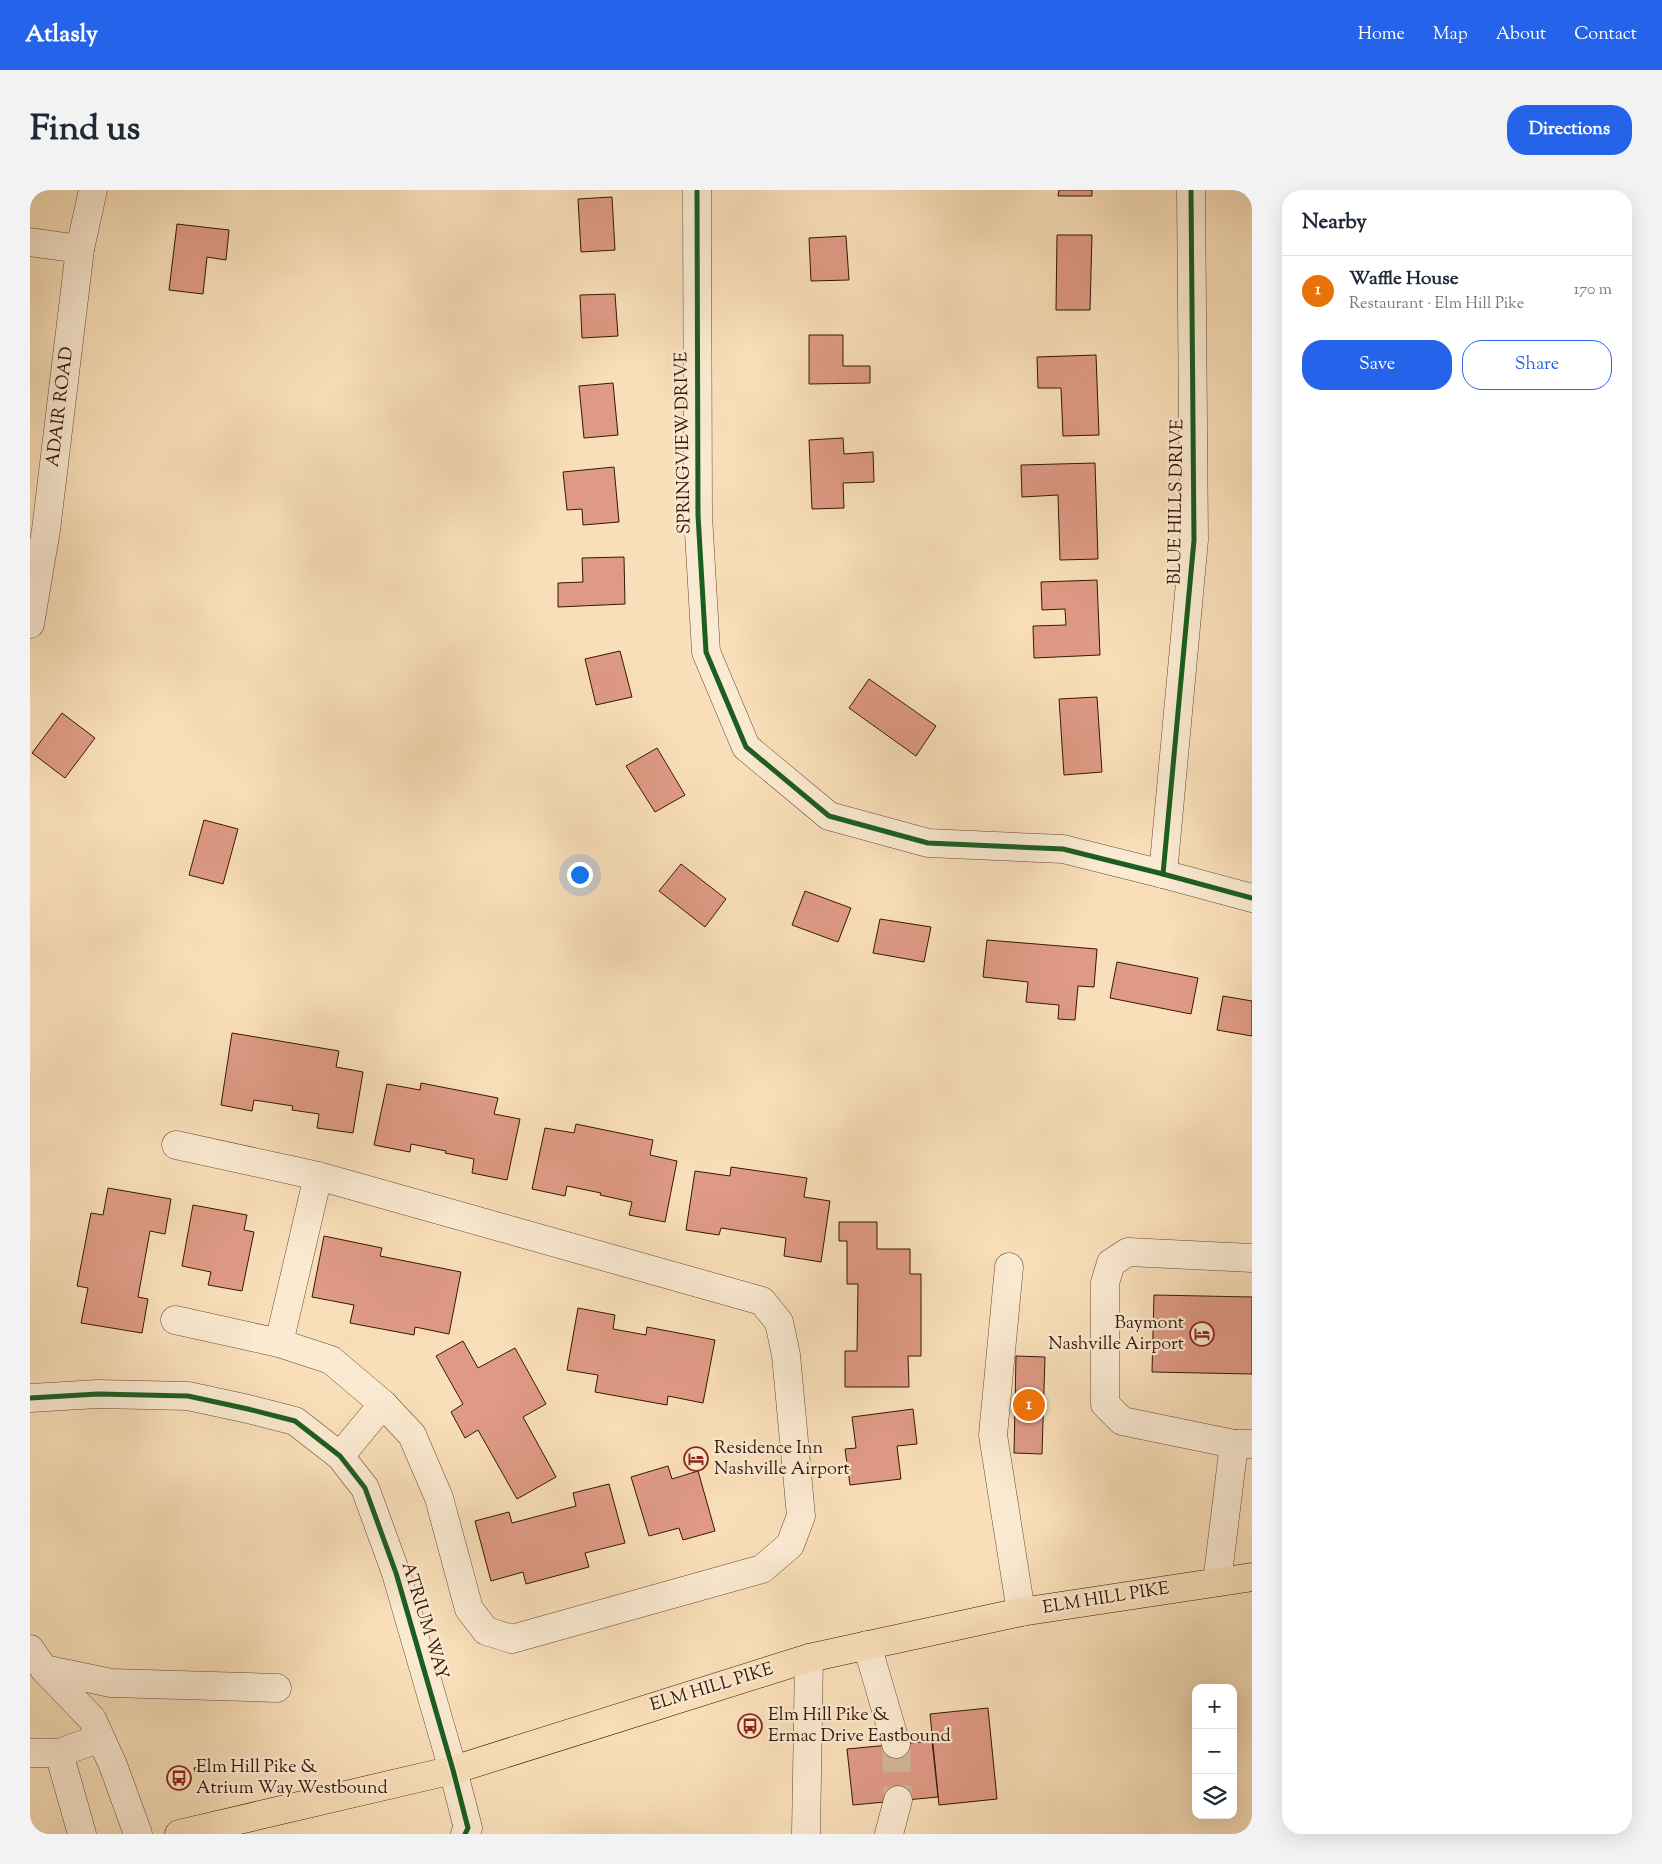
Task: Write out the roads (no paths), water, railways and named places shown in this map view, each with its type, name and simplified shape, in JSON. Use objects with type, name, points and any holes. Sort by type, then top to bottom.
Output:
[{"type":"main road","name":"ELM HILL PIKE","points":[[179,1834],[453,1770],[809,1658],[1021,1612],[1252,1577]]},
{"type":"street","name":"ADAIR ROAD","points":[[30,624],[46,530],[80,249],[93,190]]},
{"type":"street","name":"SPRINGVIEW DRIVE","points":[[697,190],[698,516],[706,652],[746,747],[829,816],[928,843],[1063,849],[1252,898]]},
{"type":"street","name":"BLUE HILLS DRIVE","points":[[1163,874],[1194,540],[1191,190]]},
{"type":"street","points":[[30,242],[80,249]]},
{"type":"street","points":[[175,1320],[279,1343],[331,1360],[383,1404],[412,1435],[440,1498],[469,1609],[486,1632],[512,1639],[762,1569],[790,1545],[801,1516],[786,1355],[779,1322],[762,1301],[318,1176],[176,1145]]},
{"type":"street","points":[[279,1343],[318,1176]]},
{"type":"street","points":[[1217,1582],[1243,1444],[1122,1421],[1105,1404],[1105,1283],[1111,1263],[1128,1252],[1252,1258]]},
{"type":"street","points":[[1009,1267],[993,1435],[1021,1612]]},
{"type":"street","name":"ATRIUM WAY","points":[[30,1398],[98,1394],[188,1396],[295,1421],[340,1456],[365,1488],[396,1573],[453,1770],[468,1828],[465,1834]]},
{"type":"street","points":[[340,1456],[383,1404]]},
{"type":"street","points":[[868,1645],[896,1744]]},
{"type":"street","points":[[806,1834],[809,1658]]},
{"type":"street","points":[[37,1659],[111,1683],[277,1688]]},
{"type":"street","points":[[37,1659],[92,1719],[113,1766],[138,1834]]},
{"type":"street","points":[[30,1753],[59,1753],[100,1738]]},
{"type":"street","points":[[59,1753],[82,1834]]},
{"type":"street","points":[[889,1834],[898,1800]]},
{"type":"tunnel","points":[[896,1744],[898,1800]]},
{"type":"place","name":"Baymont Nashville Airport","points":[[1202,1334]]},
{"type":"place","name":"Waffle House","points":[[1029,1405]]},
{"type":"place","name":"Residence Inn Nashville Airport","points":[[696,1459]]},
{"type":"place","name":"Elm Hill Pike & Ermac Drive Eastbound","points":[[750,1726]]},
{"type":"place","name":"Elm Hill Pike & Atrium Way Westbound","points":[[179,1778]]}]
